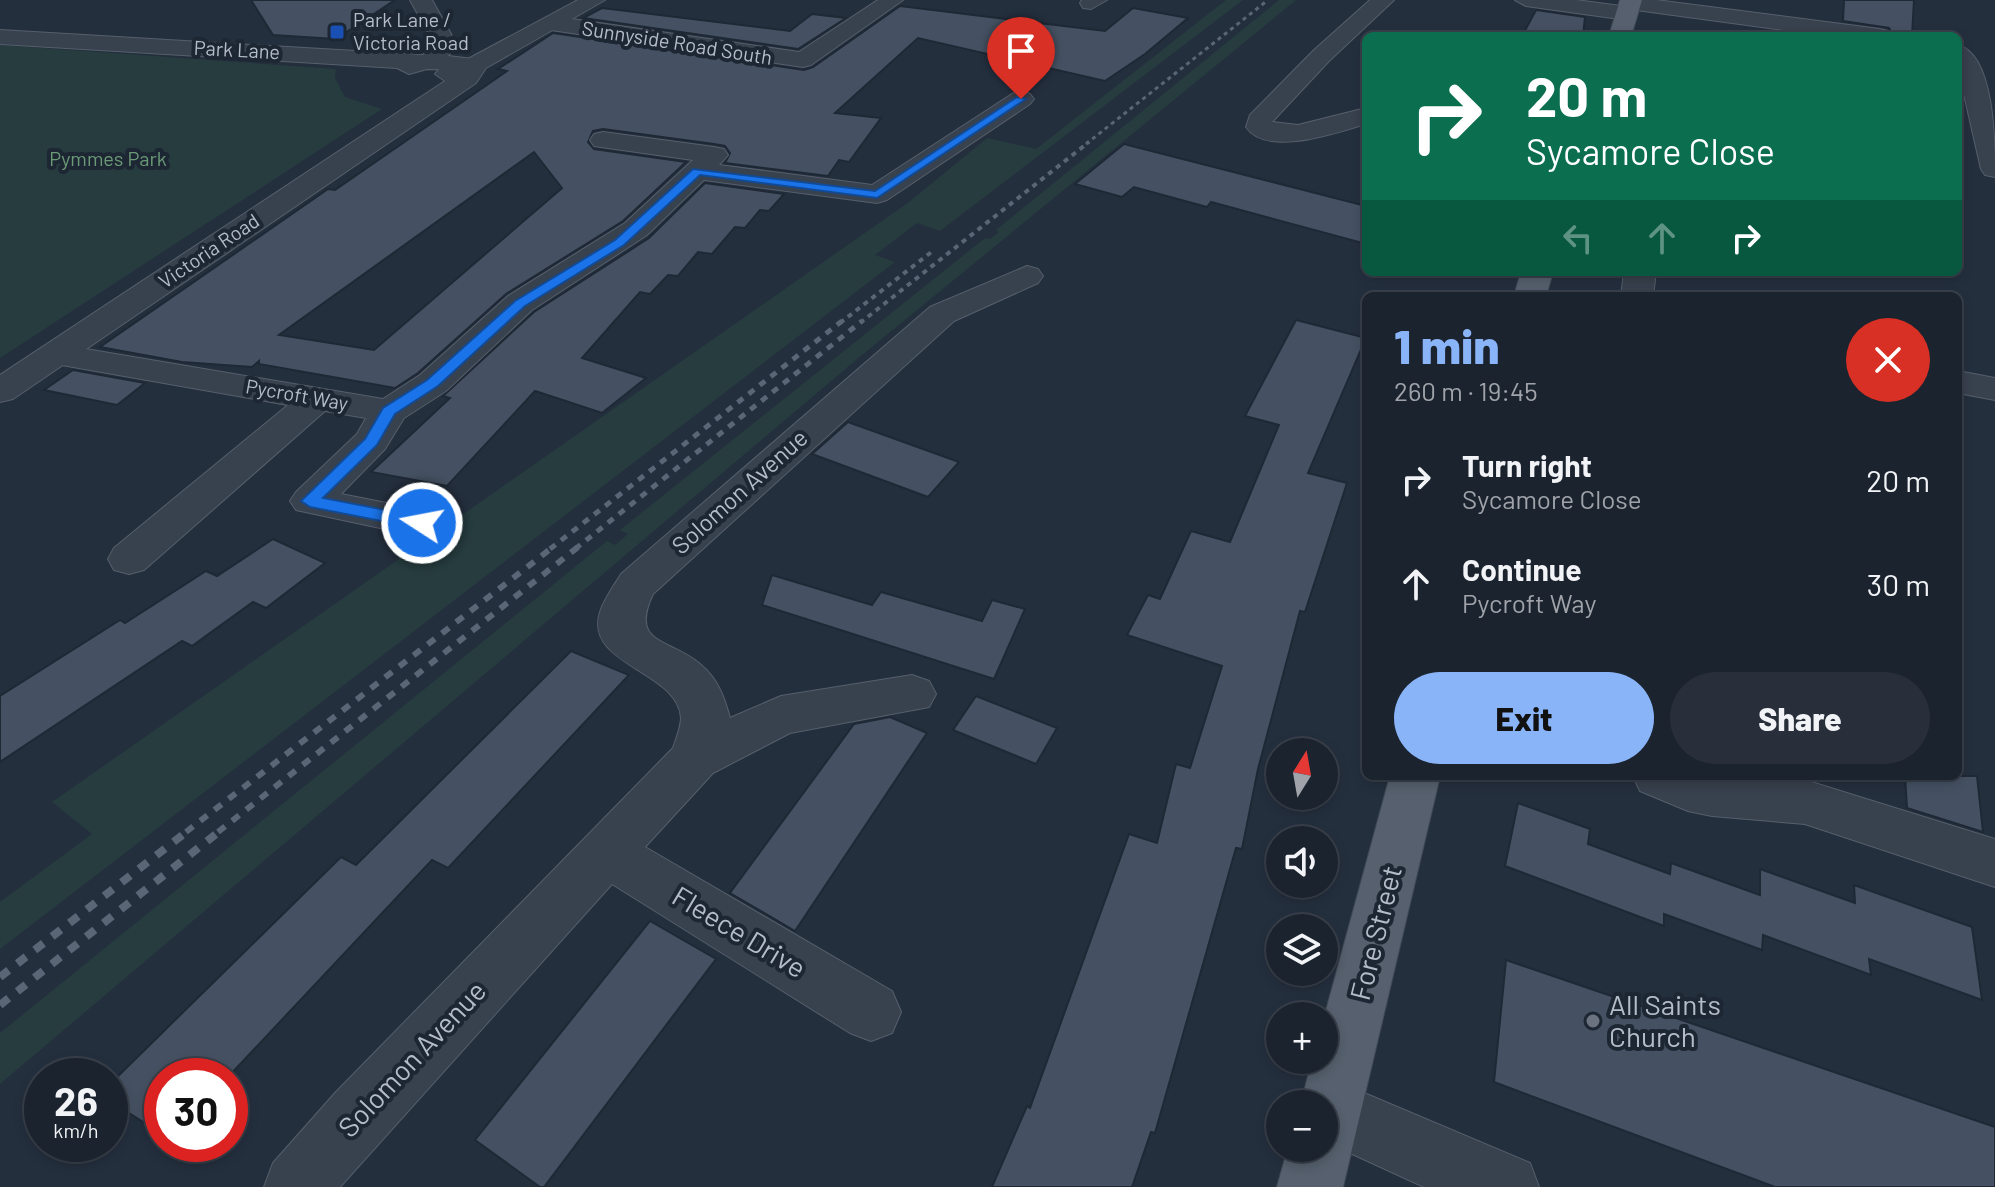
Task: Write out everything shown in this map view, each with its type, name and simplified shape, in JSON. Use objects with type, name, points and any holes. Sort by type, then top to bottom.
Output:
[{"type":"main road","points":[[1621,32],[1629,6]]},
{"type":"main road","name":"Fore Street","points":[[1336,1090],[1414,780]]},
{"type":"main road","name":"Fore Street","points":[[1310,1187],[1317,1162]]},
{"type":"street","points":[[380,82],[414,65],[430,61],[442,49],[443,41],[421,0]]},
{"type":"street","name":"Victoria Road","points":[[0,391],[467,78],[473,73],[474,65],[594,0]]},
{"type":"street","name":"Sunnyside Road South","points":[[551,23],[803,60],[892,0]]},
{"type":"street","points":[[1362,117],[1295,133],[1267,132],[1259,127],[1259,121],[1321,56],[1383,0]]},
{"type":"street","points":[[1526,0],[1707,13],[1850,32]]},
{"type":"street","points":[[1707,13],[1719,32]]},
{"type":"street","name":"Park Lane","points":[[0,37],[474,65]]},
{"type":"street","points":[[1962,55],[1968,60],[1995,169]]},
{"type":"street","points":[[697,171],[877,194],[1021,99]]},
{"type":"street","points":[[422,523],[310,501],[372,441],[389,411],[433,383],[520,303],[620,242],[714,155],[603,140]]},
{"type":"street","name":"Solomon Avenue","points":[[297,1187],[359,1115],[695,758],[705,737],[706,702],[698,688],[685,676],[632,648],[620,617],[624,601],[636,585],[942,314],[1027,276]]},
{"type":"street","name":"Pycroft Way","points":[[56,354],[389,411]]},
{"type":"street","points":[[1962,383],[1995,389]]},
{"type":"street","points":[[129,559],[317,399]]},
{"type":"street","name":"Solomon Avenue","points":[[695,758],[781,715],[912,694]]},
{"type":"street","points":[[1667,780],[1712,794],[1805,802],[1995,863]]},
{"type":"street","name":"Fleece Drive","points":[[606,852],[871,1012]]},
{"type":"street","points":[[1338,1135],[1421,1153],[1506,1187]]},
{"type":"green space","points":[[1226,0],[1243,0],[940,231],[917,223],[875,255],[895,262],[0,949],[0,902],[92,834],[52,802],[909,202],[987,138],[1036,149]]},
{"type":"green space","points":[[1279,0],[1296,0],[856,360],[31,1058],[24,1058],[24,1064],[0,1084],[0,1033],[607,541],[615,545],[628,534],[620,530],[985,238],[990,239],[999,232],[996,230]]},
{"type":"green space","name":"Pymmes Park","points":[[0,45],[336,69],[335,78],[345,97],[382,109],[0,358]]},
{"type":"building","points":[[251,0],[395,0],[336,39],[273,35]]},
{"type":"building","points":[[1844,0],[1914,0],[1912,32],[1892,32],[1889,28],[1843,21]]},
{"type":"building","points":[[900,6],[1105,31],[1133,8],[1188,18],[1145,54],[1105,81],[918,38],[835,113],[881,118],[849,162],[839,160],[828,176],[725,163],[730,153],[725,146],[603,129],[593,131],[588,142],[594,149],[686,162],[623,221],[506,294],[418,373],[395,388],[259,364],[259,361],[252,367],[182,362],[100,347],[328,189],[335,190],[507,71],[498,69],[553,33],[804,70],[813,67]],"holes":[[[534,152],[562,188],[374,350],[279,335]]]},
{"type":"building","points":[[602,8],[790,31],[812,14],[846,18],[798,49],[583,18]]},
{"type":"building","points":[[1536,10],[1585,17],[1583,32],[1524,32]]},
{"type":"building","points":[[1124,144],[1362,205],[1362,243],[1211,202],[1207,207],[1134,187],[1122,197],[1075,184]]},
{"type":"building","points":[[705,183],[784,194],[769,211],[760,210],[745,228],[735,227],[712,254],[698,252],[678,276],[668,275],[650,294],[640,292],[582,358],[646,378],[602,413],[535,391],[447,486],[371,472],[450,398],[443,396],[534,312],[649,238]]},
{"type":"building","points":[[1296,320],[1362,337],[1362,347],[1308,473],[1347,483],[1305,612],[1300,611],[1258,769],[1242,849],[1236,848],[1155,1133],[1151,1132],[1132,1187],[992,1187],[1027,1106],[1030,1108],[1129,834],[1157,843],[1176,764],[1190,768],[1222,666],[1127,635],[1148,595],[1160,599],[1191,531],[1230,542],[1279,425],[1245,416]]},
{"type":"building","points":[[73,370],[145,383],[117,405],[44,390]]},
{"type":"building","points":[[848,422],[959,462],[928,497],[812,454]]},
{"type":"building","points":[[273,539],[325,563],[266,608],[253,602],[192,646],[182,641],[0,762],[0,696],[120,620],[125,623],[206,571],[217,576]]},
{"type":"building","points":[[772,575],[872,605],[881,592],[982,621],[992,600],[1025,609],[994,679],[762,605]]},
{"type":"building","points":[[571,651],[629,675],[448,868],[432,860],[246,1058],[144,1058],[144,1123],[128,1112],[128,1066],[341,857],[356,865]]},
{"type":"building","points":[[976,696],[1057,728],[1036,764],[953,730]]},
{"type":"building","points":[[890,717],[927,733],[795,931],[730,893],[854,724]]},
{"type":"building","points":[[1962,776],[1977,776],[1983,832],[1907,808],[1905,780],[1962,780]]},
{"type":"building","points":[[1518,803],[1590,829],[1588,844],[1670,874],[1671,863],[1760,895],[1760,869],[1855,903],[1854,885],[1972,927],[1982,1000],[1869,959],[1871,975],[1763,935],[1762,950],[1664,914],[1664,926],[1505,866]]},
{"type":"building","points":[[650,921],[716,959],[544,1187],[540,1187],[475,1140]]},
{"type":"building","name":"All Saints Church","points":[[1506,960],[1995,1127],[1995,1187],[1775,1187],[1494,1082]]},
{"type":"railway","points":[[1086,144],[1268,0]]},
{"type":"railway","points":[[860,323],[1089,142]]},
{"type":"railway","points":[[840,323],[934,250]]},
{"type":"railway","points":[[550,549],[842,321]]},
{"type":"railway","points":[[575,549],[862,321]]},
{"type":"railway","points":[[186,832],[553,547]]},
{"type":"railway","points":[[218,832],[578,547]]},
{"type":"railway","points":[[0,977],[189,830]]},
{"type":"railway","points":[[0,1005],[221,830]]},
{"type":"place","name":"Park Lane / Victoria Road","points":[[337,32]]},
{"type":"place","name":"All Saints Church","points":[[1593,1021]]},
{"type":"route","points":[[422,523],[310,501],[372,441],[389,411],[433,383],[520,303],[620,242],[697,171],[877,194],[1021,99]]}]
